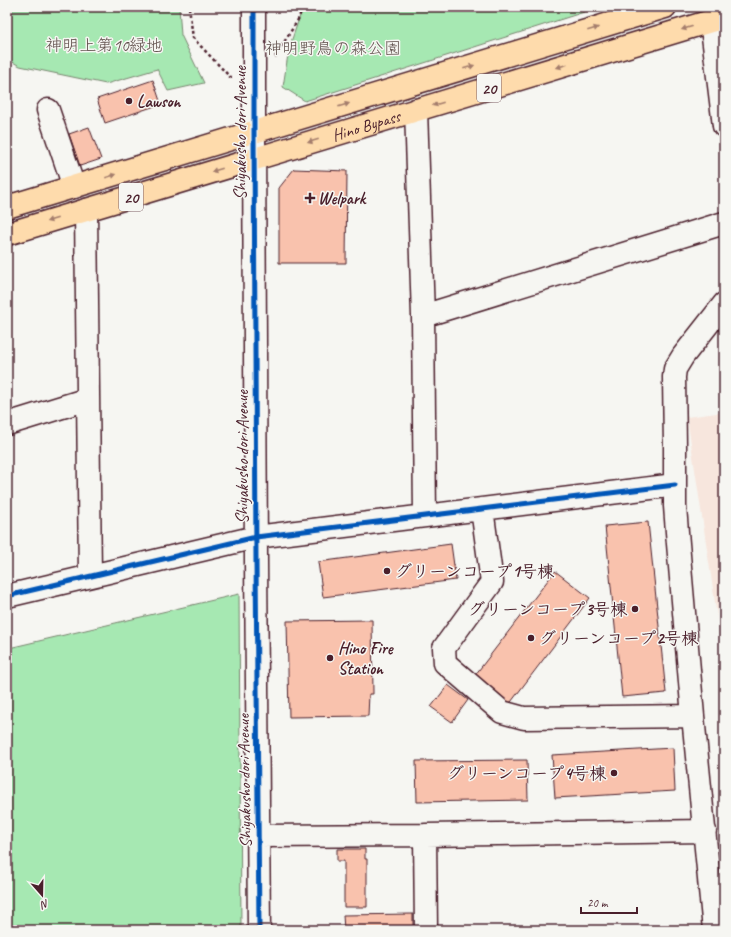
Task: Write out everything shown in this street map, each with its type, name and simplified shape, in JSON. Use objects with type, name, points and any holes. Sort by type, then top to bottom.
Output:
[{"type":"highway","name":"Hino Bypass","points":[[7,207],[665,7]]},
{"type":"highway","name":"Hino Bypass","points":[[7,234],[718,19]]},
{"type":"street","name":"Shiyakusho dori Avenue","points":[[254,7],[256,537],[260,930]]},
{"type":"street","points":[[718,19],[724,126]]},
{"type":"street","points":[[48,110],[74,187]]},
{"type":"street","points":[[416,110],[423,316],[425,516]]},
{"type":"street","points":[[86,210],[90,576]]},
{"type":"street","points":[[423,316],[724,223]]},
{"type":"street","points":[[714,930],[693,716],[675,506],[674,377],[675,369],[683,356],[724,304]]},
{"type":"street","points":[[7,424],[88,400]]},
{"type":"street","points":[[7,596],[256,537],[675,485]]},
{"type":"street","points":[[482,509],[492,582],[444,648],[445,663],[502,712],[524,718],[693,716]]},
{"type":"street","points":[[258,836],[705,831]]},
{"type":"street","points":[[425,835],[426,930]]},
{"type":"path","points":[[189,7],[193,38],[230,77],[254,70],[272,61],[299,18],[302,7]]},
{"type":"shaded area","points":[[724,412],[724,662],[687,417]]},
{"type":"green space","name":"神明上第10緑地","points":[[7,7],[179,7],[181,35],[204,83],[168,91],[157,69],[106,84],[20,66],[7,59]]},
{"type":"green space","name":"神明野鳥の森公園","points":[[303,7],[600,7],[305,101],[283,87],[289,48]]},
{"type":"green space","points":[[239,594],[241,930],[7,930],[7,643],[9,648]]},
{"type":"building","name":"Lawson","points":[[153,80],[161,104],[105,123],[97,99]]},
{"type":"building","points":[[89,127],[101,159],[80,166],[69,134]]},
{"type":"building","points":[[294,169],[347,171],[346,263],[279,263],[279,188]]},
{"type":"building","name":"グリーンコープ3号棟","points":[[648,522],[666,693],[622,697],[605,526]]},
{"type":"building","name":"グリーンコープ1号棟","points":[[451,544],[456,580],[323,597],[318,562]]},
{"type":"building","name":"グリーンコープ2号棟","points":[[555,571],[590,598],[508,706],[472,679]]},
{"type":"building","name":"Hino Fire Station","points":[[372,620],[373,694],[369,694],[368,716],[289,717],[287,621]]},
{"type":"building","points":[[448,685],[468,700],[452,722],[431,707]]},
{"type":"building","name":"グリーンコープ4号棟","points":[[673,748],[675,791],[555,798],[552,755]]},
{"type":"building","points":[[527,760],[528,800],[417,802],[416,761]]},
{"type":"building","points":[[337,849],[365,849],[365,859],[367,859],[367,907],[344,907],[344,861],[337,861]]},
{"type":"building","points":[[413,914],[413,930],[344,930],[343,915]]},
{"type":"building","points":[[551,928],[610,929],[610,930],[551,930]]},
{"type":"cycle path","points":[[254,7],[259,930]]},
{"type":"cycle path","points":[[7,596],[256,537],[675,485]]},
{"type":"place","name":"Lawson","points":[[129,101]]},
{"type":"place","name":"Welpark","points":[[310,198]]},
{"type":"place","name":"グリーンコープ1号棟","points":[[387,571]]},
{"type":"place","name":"グリーンコープ3号棟","points":[[635,609]]},
{"type":"place","name":"グリーンコープ2号棟","points":[[531,638]]},
{"type":"place","name":"Hino Fire Station","points":[[330,658]]},
{"type":"place","name":"グリーンコープ4号棟","points":[[614,773]]}]
